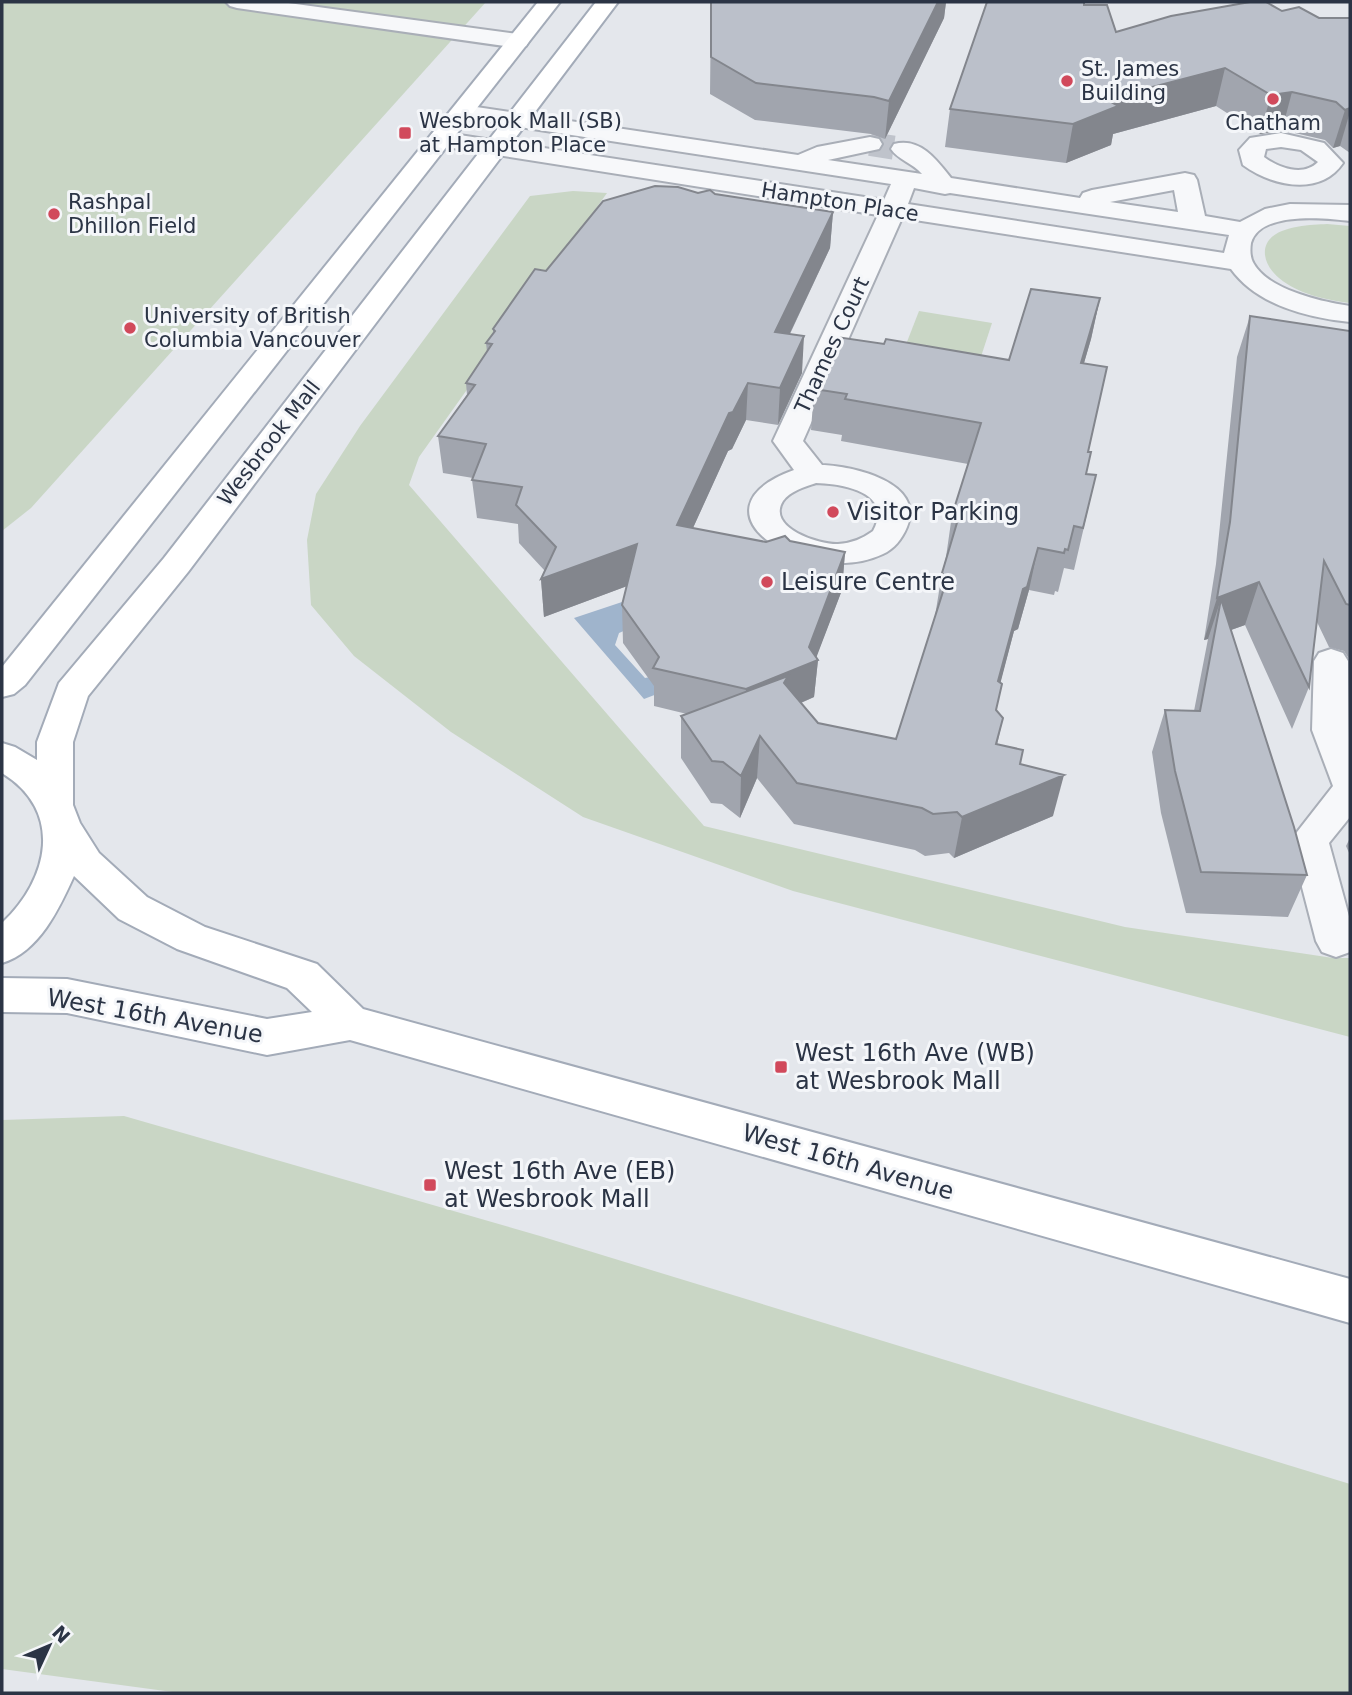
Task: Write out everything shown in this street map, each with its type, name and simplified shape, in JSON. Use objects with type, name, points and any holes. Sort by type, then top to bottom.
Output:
[{"type":"main road","points":[[2,685],[13,677],[125,538],[194,447],[549,2]]},
{"type":"main road","name":"Wesbrook Mall","points":[[2,947],[35,913],[51,888],[61,862],[55,742],[71,692],[176,565],[607,2]]},
{"type":"main road","name":"West 16th Avenue","points":[[2,756],[18,763],[41,781],[85,863],[134,908],[191,938],[302,976],[349,1023]]},
{"type":"main road","name":"West 16th Avenue","points":[[2,995],[67,996],[267,1037],[349,1023],[1349,1300]]},
{"type":"street","points":[[237,2],[518,41]]},
{"type":"street","name":"Hampton Place","points":[[463,112],[507,134],[893,211],[1240,263]]},
{"type":"street","name":"Hampton Place","points":[[440,139],[507,134],[798,164],[1244,230]]},
{"type":"street","points":[[798,164],[825,152],[870,144]]},
{"type":"street","points":[[903,149],[922,158],[945,187]]},
{"type":"street","points":[[1298,177],[1310,210]]},
{"type":"street","points":[[1064,204],[1185,180],[1193,223]]},
{"type":"street","points":[[893,211],[904,181]]},
{"type":"street","points":[[1350,214],[1310,210],[1282,213],[1260,220],[1244,230],[1236,246],[1240,263],[1254,280],[1278,295],[1308,306],[1350,314]]},
{"type":"street","name":"Thames Court","points":[[813,474],[788,441],[893,211]]},
{"type":"street","points":[[1331,661],[1330,730],[1350,783]]},
{"type":"street","points":[[1336,941],[1309,841],[1350,791]]},
{"type":"green space","name":"University of British Columbia Vancouver","points":[[2,2],[486,2],[31,508],[2,531]]},
{"type":"green space","points":[[573,191],[607,193],[419,457],[409,485],[704,826],[1125,927],[1333,958],[1350,958],[1350,1037],[793,891],[583,817],[451,732],[354,656],[311,605],[307,540],[316,494],[360,426],[530,196]]},
{"type":"green space","points":[[1327,224],[1350,226],[1350,303],[1322,298],[1287,284],[1276,276],[1265,255],[1266,245],[1278,233],[1298,227]]},
{"type":"green space","points":[[919,311],[992,323],[974,378],[898,365]]},
{"type":"green space","points":[[124,1116],[540,1236],[1350,1484],[1350,1693],[180,1693],[2,1669],[2,1120]]},
{"type":"water","points":[[622,602],[632,607],[633,627],[619,633],[615,645],[645,678],[655,676],[657,694],[644,699],[574,618]]},
{"type":"building","points":[[711,2],[938,2],[889,101],[756,83],[711,57]]},
{"type":"building","points":[[987,2],[1084,2],[1084,5],[1107,5],[1116,32],[1171,16],[1250,2],[1266,2],[1282,11],[1299,7],[1319,18],[1350,18],[1350,108],[1345,110],[1336,102],[1292,92],[1271,95],[1225,68],[1106,99],[1118,106],[1073,124],[950,109]]},
{"type":"building","points":[[655,186],[678,187],[698,193],[710,190],[715,194],[833,212],[775,332],[804,336],[780,388],[748,383],[733,412],[729,413],[677,525],[766,542],[785,536],[790,541],[845,552],[809,647],[818,660],[746,689],[653,668],[659,657],[622,605],[637,544],[541,579],[556,547],[516,505],[522,487],[472,480],[486,444],[438,436],[475,385],[466,383],[492,344],[486,343],[495,331],[493,329],[535,269],[546,271],[603,201]]},
{"type":"building","points":[[1031,289],[1100,298],[1081,363],[1107,367],[1088,452],[1091,452],[1086,474],[1096,475],[1083,528],[1074,526],[1068,550],[1065,549],[1064,553],[1038,548],[1027,587],[1023,589],[998,681],[1002,684],[996,710],[1003,718],[996,744],[1023,750],[1020,764],[1064,775],[962,817],[957,812],[933,814],[922,808],[797,783],[760,736],[741,776],[723,762],[712,761],[681,716],[788,676],[784,683],[818,723],[896,739],[947,579],[942,573],[959,516],[952,515],[981,423],[845,399],[847,394],[814,389],[837,337],[884,344],[886,339],[1009,360]]},
{"type":"building","points":[[1250,316],[1350,331],[1350,605],[1346,604],[1324,561],[1309,687],[1259,582],[1217,598],[1230,522]]},
{"type":"building","points":[[1221,599],[1307,875],[1201,872],[1175,771],[1165,710],[1200,711]]},
{"type":"tunnel","points":[[870,144],[903,149]]},
{"type":"place","name":"St. James Building","points":[[1067,81]]},
{"type":"place","name":"Chatham","points":[[1273,99]]},
{"type":"place","name":"Wesbrook Mall (SB) at Hampton Place","points":[[405,133]]},
{"type":"place","name":"Rashpal Dhillon Field","points":[[54,214]]},
{"type":"place","name":"University of British Columbia Vancouver","points":[[130,328]]},
{"type":"place","name":"Visitor Parking","points":[[833,512]]},
{"type":"place","name":"Leisure Centre","points":[[767,582]]},
{"type":"place","name":"West 16th Ave (WB) at Wesbrook Mall","points":[[781,1067]]},
{"type":"place","name":"West 16th Ave (EB) at Wesbrook Mall","points":[[430,1185]]}]
